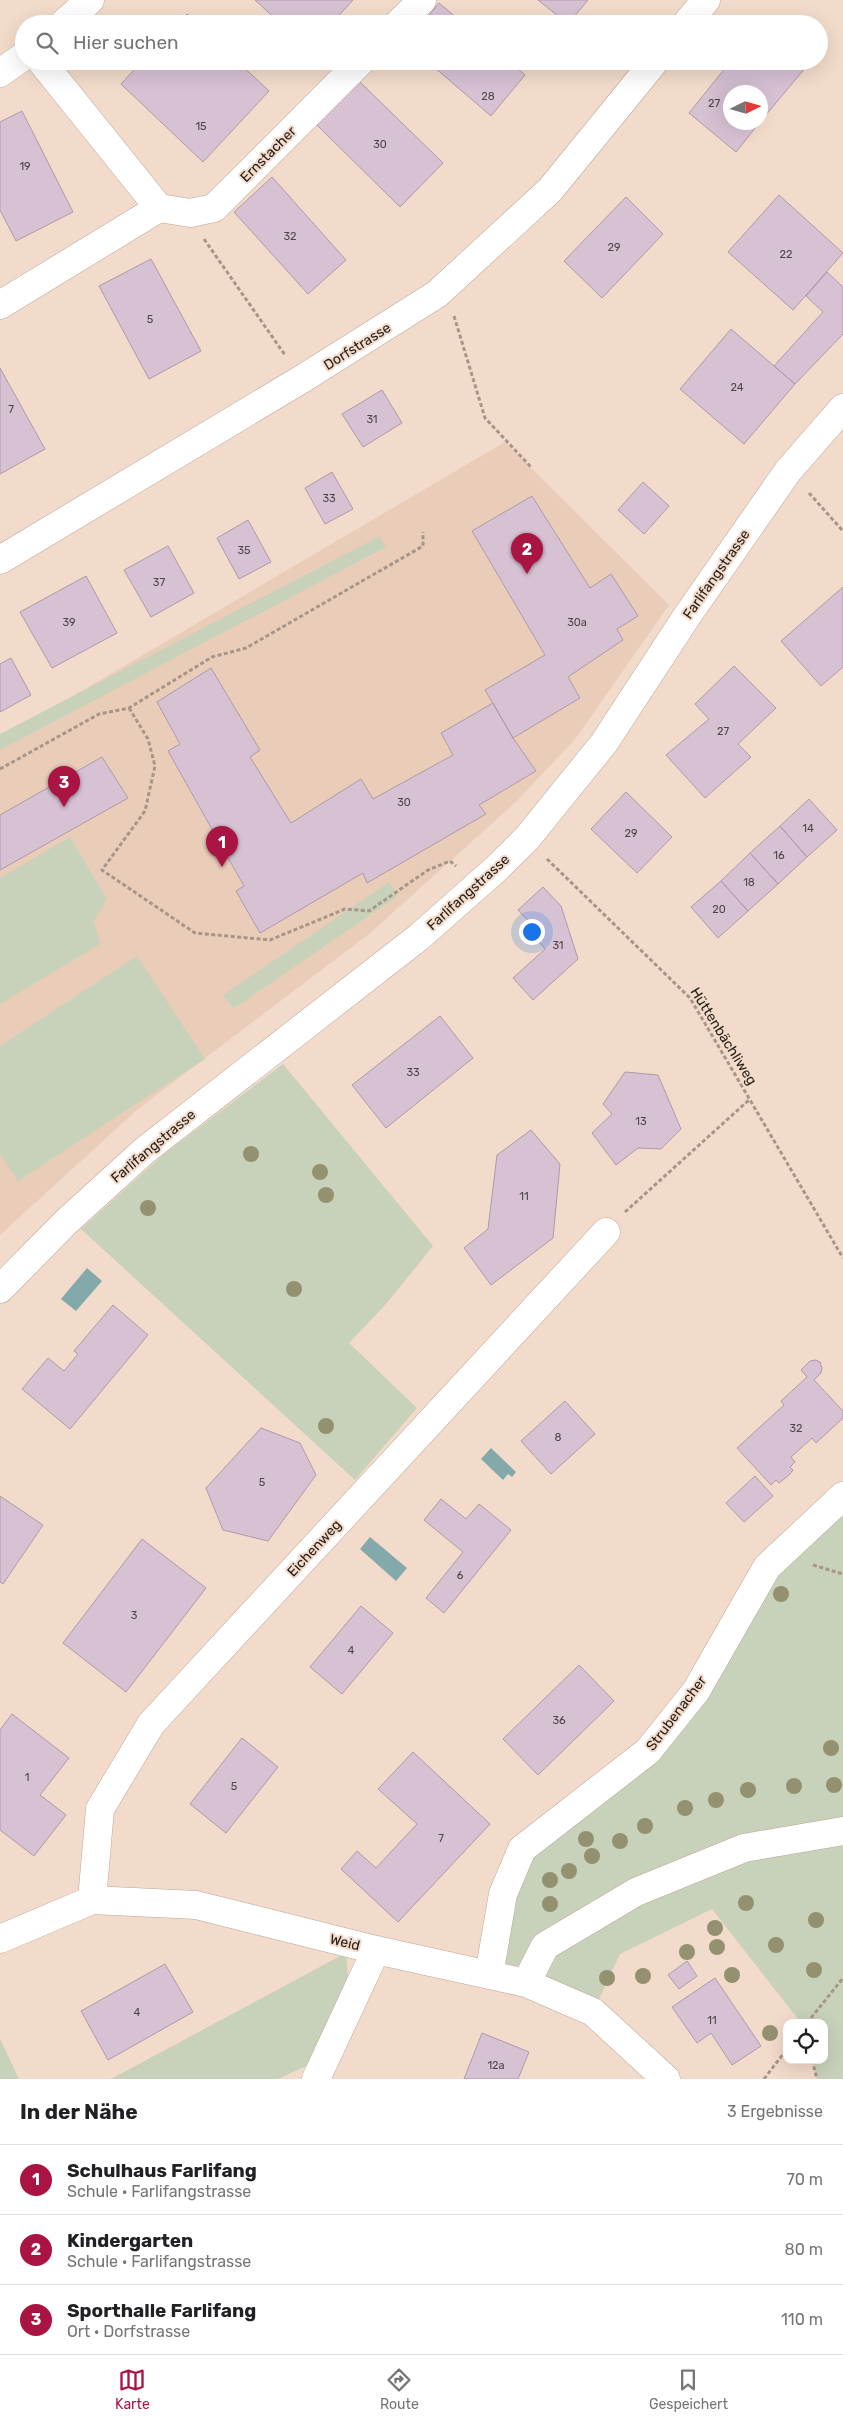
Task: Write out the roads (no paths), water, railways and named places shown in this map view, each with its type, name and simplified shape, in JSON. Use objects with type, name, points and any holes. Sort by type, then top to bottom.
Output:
[{"type":"street","points":[[73,15],[90,0]]},
{"type":"street","points":[[407,15],[422,0]]},
{"type":"street","points":[[694,15],[706,0]]},
{"type":"street","points":[[0,73],[15,62]]},
{"type":"street","points":[[0,305],[159,208],[48,70]]},
{"type":"street","name":"Ernstacher","points":[[159,208],[190,214],[214,208],[352,70]]},
{"type":"street","name":"Dorfstrasse","points":[[0,560],[302,379],[437,294],[550,190],[649,70]]},
{"type":"street","name":"Farlifangstrasse","points":[[0,1289],[66,1222],[144,1150],[419,937],[497,868],[528,837],[604,743],[687,616],[788,471],[843,408]]},
{"type":"street","name":"Eichenweg","points":[[92,1900],[100,1809],[150,1724],[606,1232]]},
{"type":"street","name":"Strubenacher","points":[[489,1975],[503,1894],[522,1849],[648,1751],[696,1691],[767,1567],[843,1496]]},
{"type":"street","points":[[526,1983],[546,1946],[636,1892],[744,1848],[843,1831]]},
{"type":"street","name":"Weid","points":[[0,1939],[92,1900],[196,1905],[376,1950],[526,1983],[593,2012],[666,2079]]},
{"type":"street","points":[[316,2079],[376,1950]]},
{"type":"water","points":[[87,1268],[102,1281],[76,1311],[61,1299]]},
{"type":"water","points":[[491,1448],[516,1472],[512,1477],[508,1474],[503,1480],[481,1459]]},
{"type":"water","points":[[370,1537],[407,1568],[396,1581],[360,1549]]},
{"type":"place","name":"Kindergarten","points":[[527,574]]},
{"type":"place","name":"Sporthalle Farlifang","points":[[64,807]]},
{"type":"place","name":"Schulhaus Farlifang","points":[[222,867]]}]
